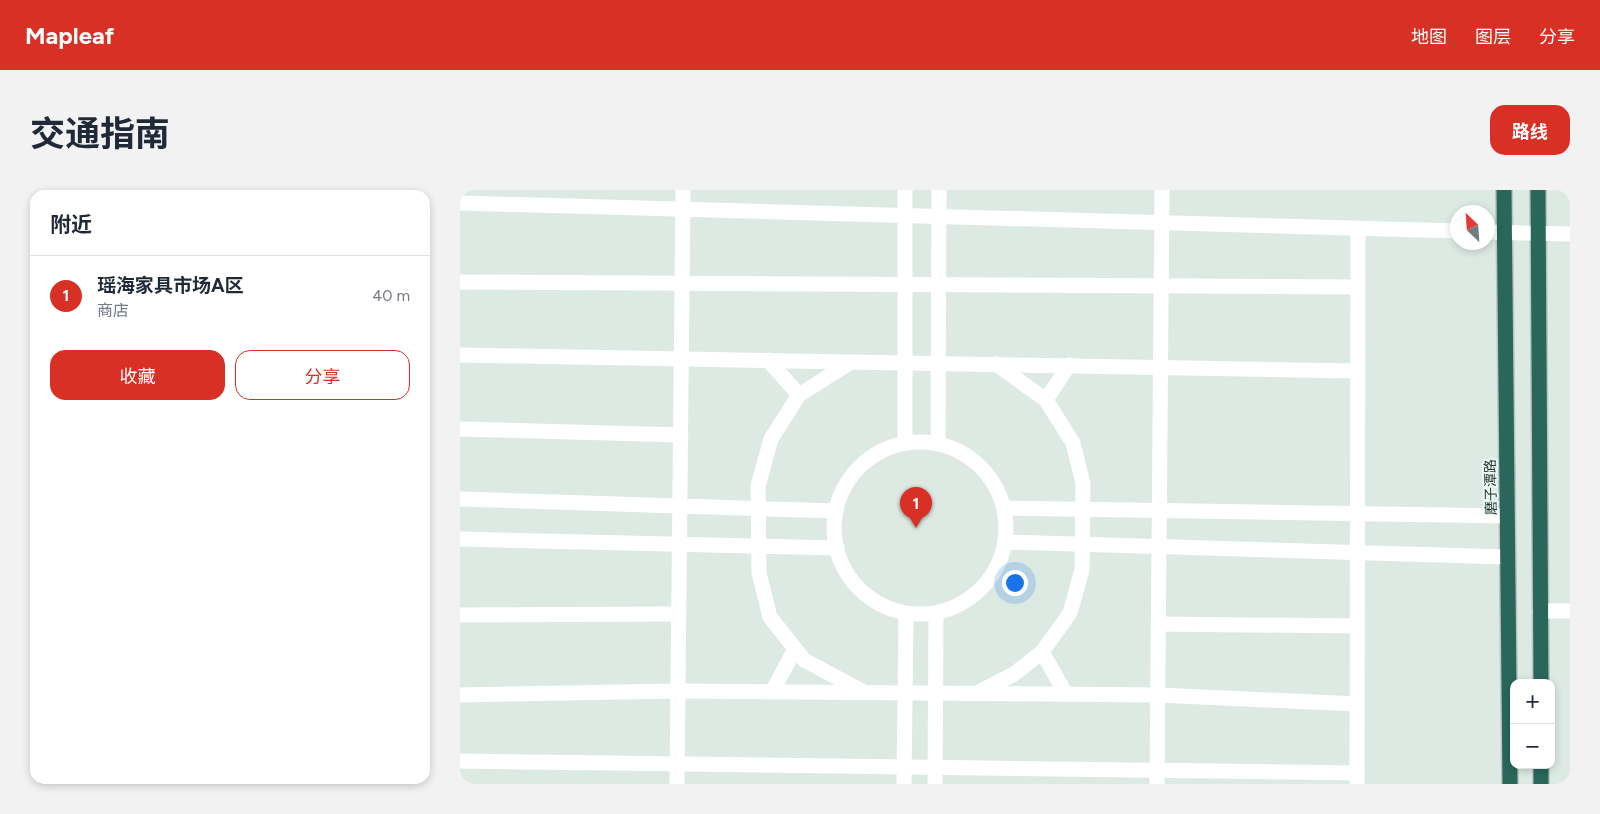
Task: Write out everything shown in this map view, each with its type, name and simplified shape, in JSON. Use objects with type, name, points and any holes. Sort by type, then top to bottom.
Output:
[{"type":"highway","name":"磨子潭路","points":[[1504,190],[1510,784]]},
{"type":"highway","points":[[1538,190],[1541,679]]},
{"type":"highway","points":[[1541,769],[1541,784]]},
{"type":"street","points":[[677,784],[683,190]]},
{"type":"street","points":[[905,190],[905,444]]},
{"type":"street","points":[[938,190],[938,444]]},
{"type":"street","points":[[1157,777],[1162,190]]},
{"type":"street","points":[[460,203],[1450,231]]},
{"type":"street","points":[[460,761],[904,767],[1157,777],[1357,779],[1356,371],[1358,228]]},
{"type":"street","points":[[1495,232],[1570,234]]},
{"type":"street","points":[[460,282],[1358,287]]},
{"type":"street","points":[[460,355],[1356,371]]},
{"type":"street","points":[[768,360],[799,395]]},
{"type":"street","points":[[851,362],[799,395],[771,440],[758,486],[759,573],[770,617],[804,660],[865,693]]},
{"type":"street","points":[[977,694],[1014,674],[1042,652],[1070,614],[1082,570],[1083,483],[1073,443],[1046,400],[996,364]]},
{"type":"street","points":[[1046,400],[1069,365]]},
{"type":"street","points":[[460,429],[681,435]]},
{"type":"street","points":[[920,441],[947,445],[971,457],[991,476],[1003,500],[1008,527],[1003,557],[988,583],[965,603],[936,613],[906,614],[877,604],[854,584],[839,558],[833,529],[837,502],[850,478],[868,458],[893,445],[905,444],[920,441]]},
{"type":"street","points":[[460,499],[836,511]]},
{"type":"street","points":[[1004,508],[1507,516]]},
{"type":"street","points":[[460,539],[837,548]]},
{"type":"street","points":[[1005,542],[1507,556]]},
{"type":"street","points":[[1540,611],[1570,611]]},
{"type":"street","points":[[935,784],[936,613]]},
{"type":"street","points":[[460,615],[678,614]]},
{"type":"street","points":[[904,784],[906,614]]},
{"type":"street","points":[[1159,624],[1357,626]]},
{"type":"street","points":[[772,692],[796,649]]},
{"type":"street","points":[[1042,652],[1066,694]]},
{"type":"street","points":[[460,695],[678,692],[1066,694],[1158,695],[1357,704]]},
{"type":"place","name":"瑶海家具市场A区","points":[[916,528]]}]
